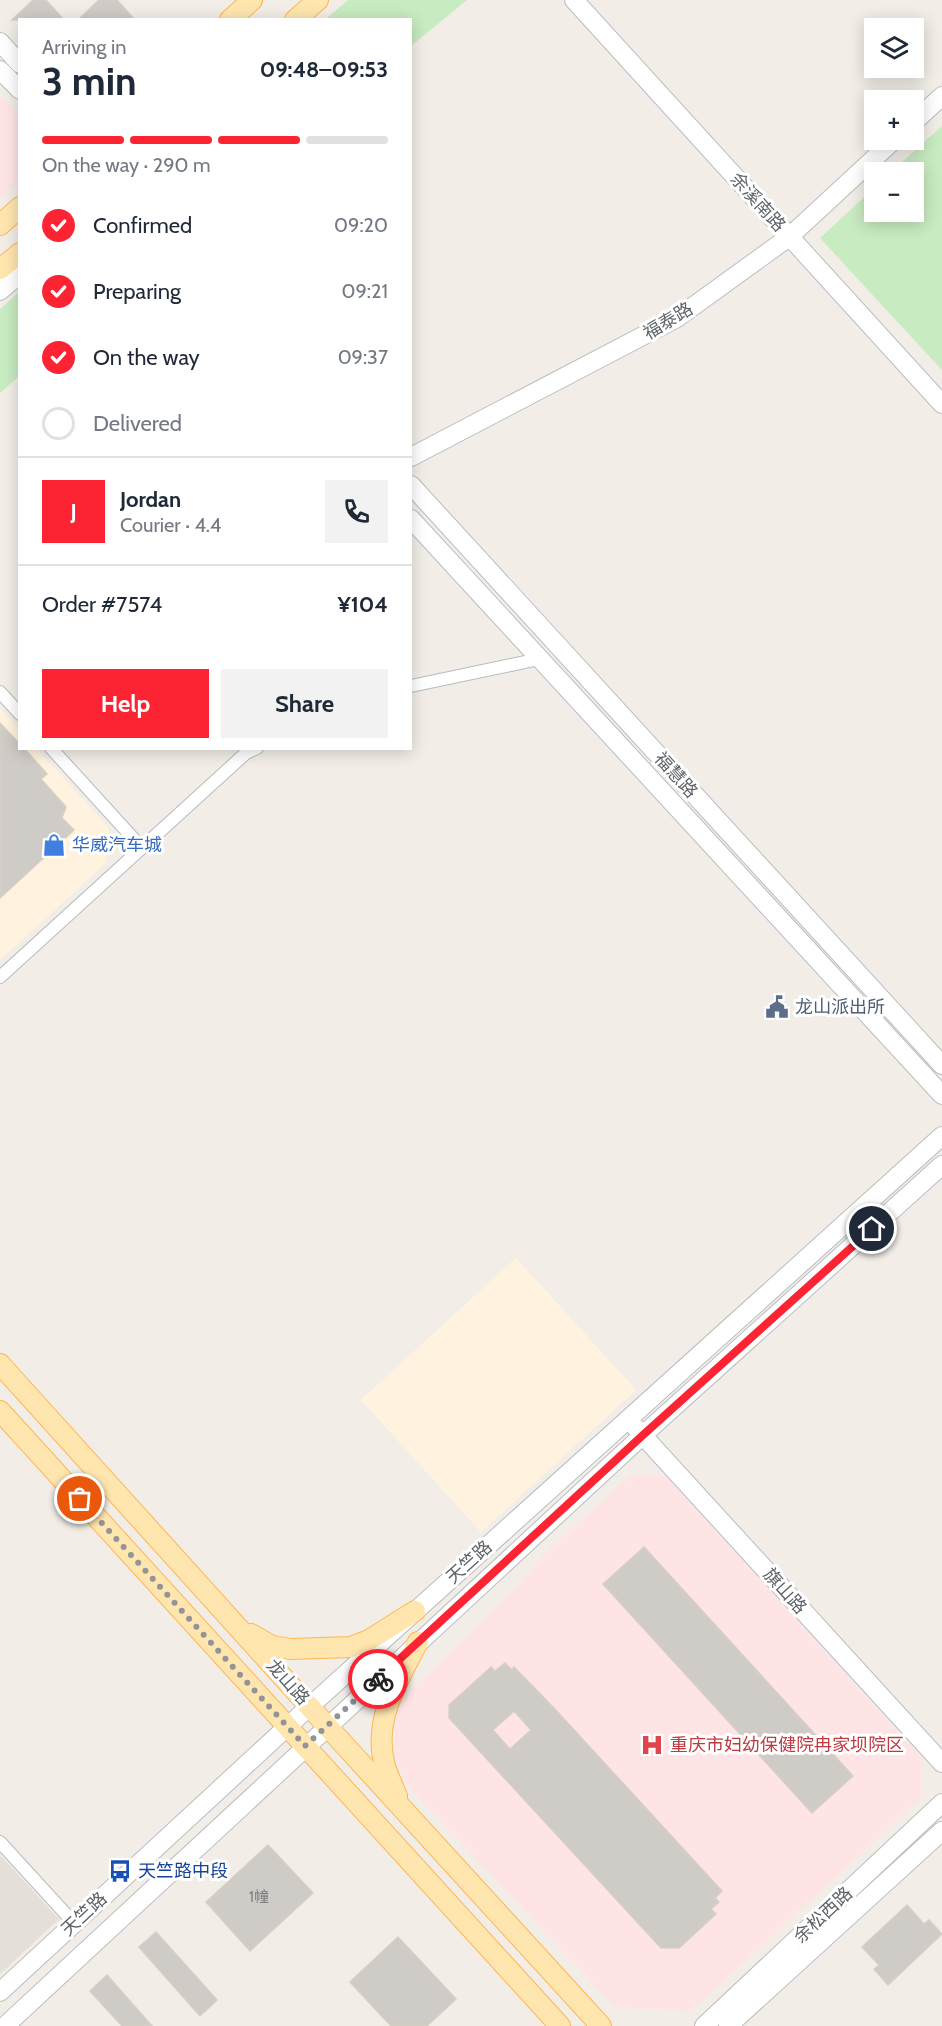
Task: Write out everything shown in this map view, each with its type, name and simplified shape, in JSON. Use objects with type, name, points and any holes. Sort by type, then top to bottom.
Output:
[{"type":"main road","points":[[232,18],[252,0]]},
{"type":"main road","points":[[297,18],[318,0]]},
{"type":"main road","name":"余溪南路","points":[[574,0],[942,404]]},
{"type":"main road","points":[[0,42],[18,62]]},
{"type":"main road","points":[[0,69],[18,88]]},
{"type":"main road","points":[[924,113],[942,96]]},
{"type":"main road","name":"福泰路","points":[[412,456],[677,318],[789,237],[883,150]]},
{"type":"main road","points":[[0,225],[18,209]]},
{"type":"main road","points":[[0,269],[18,255]]},
{"type":"main road","points":[[0,291],[18,276]]},
{"type":"main road","name":"福慧路","points":[[412,486],[942,1065]]},
{"type":"main road","name":"福慧路","points":[[412,520],[942,1095]]},
{"type":"main road","name":"天竺路","points":[[0,1992],[288,1726],[942,1136]]},
{"type":"main road","name":"天竺路","points":[[5,2026],[643,1435],[942,1165]]},
{"type":"main road","name":"龙山路","points":[[0,1364],[601,2026]]},
{"type":"main road","name":"龙山路","points":[[0,1411],[560,2026]]},
{"type":"main road","name":"旗山路","points":[[627,1418],[942,1763]]},
{"type":"main road","points":[[237,1626],[272,1646],[291,1649],[351,1647],[369,1640],[415,1611]]},
{"type":"main road","points":[[401,1807],[384,1765],[382,1729],[390,1696],[418,1642]]},
{"type":"main road","name":"余松西路","points":[[704,2026],[942,1803]]},
{"type":"main road","name":"余松西路","points":[[728,2026],[942,1831]]},
{"type":"street","points":[[412,686],[538,659]]},
{"type":"street","points":[[0,692],[18,712]]},
{"type":"street","points":[[53,750],[142,848]]},
{"type":"street","points":[[0,977],[246,753],[253,750]]},
{"type":"street","points":[[0,1842],[74,1923]]},
{"type":"shaded area","points":[[0,95],[18,114],[18,181],[0,198]]},
{"type":"shaded area","name":"华威汽车城","points":[[0,708],[18,728],[18,750],[38,750],[109,828],[106,863],[0,960]]},
{"type":"shaded area","points":[[516,1258],[636,1390],[481,1532],[361,1400]]},
{"type":"shaded area","name":"重庆市妇幼保健院冉家坝院区","points":[[631,1475],[666,1476],[921,1757],[921,1798],[691,2011],[615,2007],[408,1786],[395,1757],[399,1702],[515,1590],[544,1554]]},
{"type":"shaded area","points":[[0,1855],[59,1919],[0,1974]]},
{"type":"green space","points":[[348,0],[467,0],[412,45],[412,18],[327,18]]},
{"type":"green space","points":[[942,126],[942,370],[820,238],[864,197],[864,222],[924,222],[924,162],[902,162],[915,150],[924,150],[924,142]]},
{"type":"green space","points":[[18,293],[18,377],[0,393],[0,309]]},
{"type":"building","points":[[33,0],[46,0],[62,18],[18,18],[18,20],[12,20]]},
{"type":"building","points":[[99,0],[117,0],[133,18],[80,18]]},
{"type":"building","points":[[0,723],[18,742],[18,750],[26,750],[47,774],[41,779],[66,807],[62,818],[74,830],[0,898]]},
{"type":"building","points":[[644,1547],[853,1776],[812,1813],[603,1584]]},
{"type":"building","points":[[505,1663],[512,1670],[514,1667],[722,1891],[715,1898],[719,1902],[711,1909],[716,1914],[679,1948],[661,1948],[449,1718],[449,1705],[491,1667],[495,1671]],"holes":[[[514,1711],[531,1730],[510,1749],[493,1730]]]},
{"type":"building","points":[[268,1845],[313,1893],[250,1951],[206,1902]]},
{"type":"building","points":[[907,1905],[924,1924],[929,1920],[942,1934],[888,1985],[874,1969],[879,1965],[862,1947]]},
{"type":"building","points":[[156,1932],[217,2000],[200,2016],[139,1947]]},
{"type":"building","points":[[398,1937],[456,1999],[427,2026],[391,2026],[350,1982]]},
{"type":"building","points":[[107,1975],[152,2026],[122,2026],[90,1991]]},
{"type":"way so far","points":[[80,1499],[305,1746],[378,1679]]},
{"type":"place","name":"华威汽车城","points":[[54,845]]},
{"type":"place","name":"龙山派出所","points":[[777,1007]]},
{"type":"place","name":"重庆市妇幼保健院冉家坝院区","points":[[652,1745]]},
{"type":"place","name":"天竺路中段","points":[[120,1871]]},
{"type":"route","points":[[378,1679],[643,1435],[872,1229]]}]
